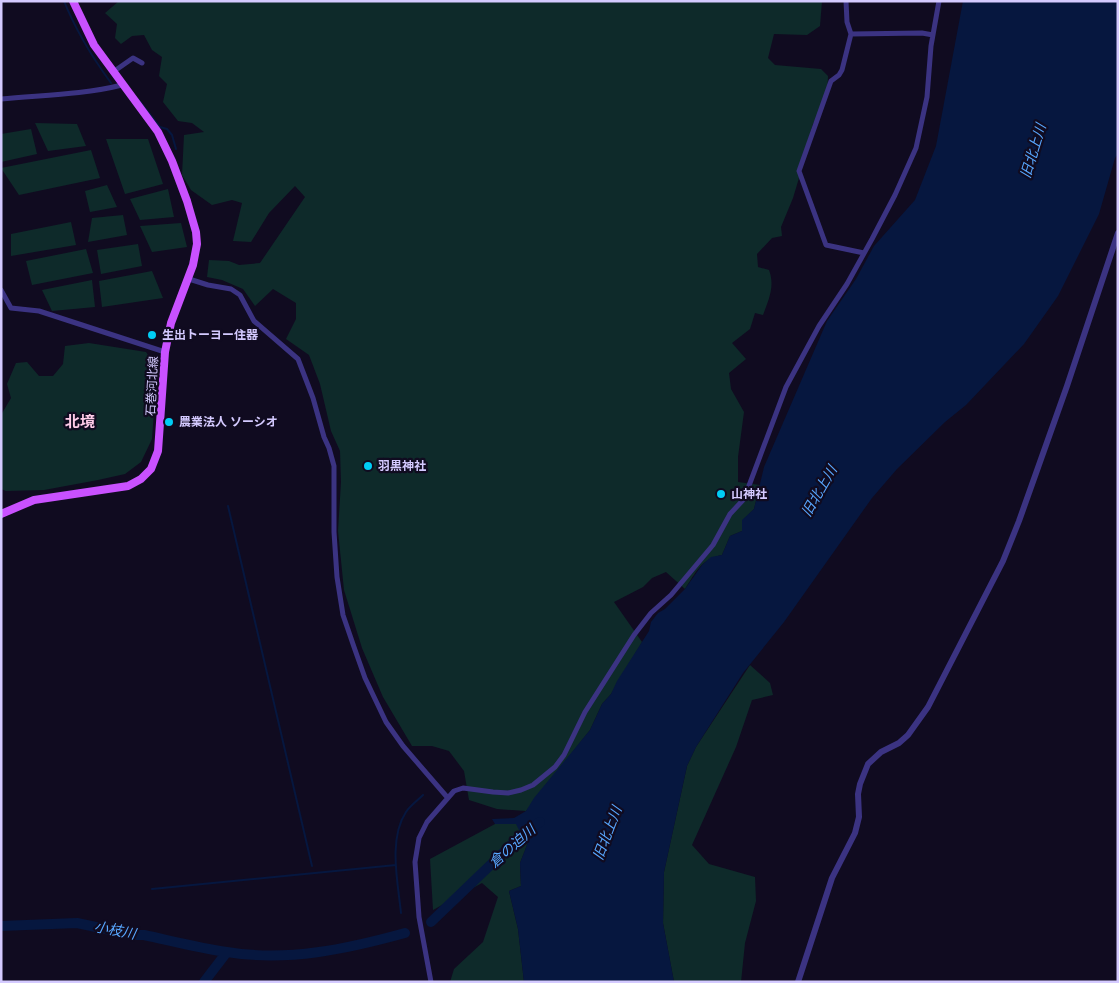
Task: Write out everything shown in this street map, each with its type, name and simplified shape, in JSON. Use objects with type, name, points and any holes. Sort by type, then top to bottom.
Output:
[{"type":"main road","name":"石巻河北線","points":[[1,514],[34,500],[128,486],[141,480],[151,469],[158,451],[165,352],[171,323],[189,280],[197,244],[196,232],[187,201],[172,161],[158,132],[94,45],[73,1]]},
{"type":"street","points":[[846,1],[847,22],[851,34],[842,70],[832,81],[799,171],[826,245],[864,253]]},
{"type":"street","points":[[431,982],[419,917],[415,870],[416,852],[427,822],[454,791],[463,788],[508,793],[533,785],[545,776],[564,755],[585,712],[634,634],[651,613],[671,595],[713,545],[730,514],[744,500],[786,386],[819,326],[847,284],[864,253],[895,195],[916,148],[927,97],[932,35],[939,1]]},
{"type":"street","points":[[851,34],[922,33],[932,35]]},
{"type":"street","points":[[113,72],[133,58],[142,63]]},
{"type":"street","points":[[1,100],[104,90],[122,84]]},
{"type":"street","points":[[798,982],[832,878],[855,833],[859,817],[858,794],[868,764],[881,752],[899,743],[908,735],[928,707],[1004,561],[1042,458],[1118,233]]},
{"type":"street","points":[[189,280],[231,289],[240,294],[254,321],[298,359],[313,398],[334,466],[334,532],[337,577],[343,615],[371,692],[386,722],[403,746],[447,797]]},
{"type":"street","points":[[1,290],[11,308],[39,311],[165,352]]},
{"type":"green space","points":[[119,1],[822,1],[820,26],[807,35],[774,34],[768,58],[775,65],[821,69],[828,76],[827,99],[813,124],[800,165],[799,178],[793,198],[781,227],[782,236],[772,238],[757,254],[758,267],[769,270],[771,276],[770,292],[763,315],[755,313],[750,329],[732,343],[746,359],[729,373],[731,389],[744,412],[738,457],[738,482],[760,485],[754,509],[743,520],[742,531],[730,536],[722,555],[704,563],[685,589],[666,572],[652,578],[643,587],[614,602],[642,642],[611,694],[602,704],[590,730],[526,811],[497,809],[469,800],[464,771],[449,751],[432,746],[412,746],[383,697],[362,648],[344,590],[338,531],[341,482],[340,451],[331,431],[320,384],[309,355],[286,339],[296,319],[296,303],[273,289],[255,306],[243,289],[222,280],[207,277],[209,260],[229,261],[239,265],[260,263],[305,197],[295,186],[269,213],[251,242],[233,241],[242,203],[232,200],[212,205],[191,190],[182,175],[184,135],[204,132],[192,123],[178,121],[163,102],[167,84],[159,76],[162,57],[152,50],[144,35],[132,36],[121,44],[115,38],[117,24],[105,13]]},
{"type":"green space","points":[[35,123],[77,124],[86,146],[48,151]]},
{"type":"green space","points":[[31,129],[37,154],[1,162],[1,134]]},
{"type":"green space","points":[[106,139],[148,139],[163,184],[125,194]]},
{"type":"green space","points":[[91,150],[100,178],[19,195],[1,168]]},
{"type":"green space","points":[[107,185],[117,207],[90,212],[85,191]]},
{"type":"green space","points":[[168,189],[174,217],[140,220],[130,199]]},
{"type":"green space","points":[[123,215],[127,235],[88,242],[92,218]]},
{"type":"green space","points":[[71,222],[76,245],[11,256],[11,234]]},
{"type":"green space","points":[[181,223],[187,247],[152,252],[140,226]]},
{"type":"green space","points":[[138,244],[142,266],[101,274],[97,250]]},
{"type":"green space","points":[[86,249],[93,273],[32,285],[26,261]]},
{"type":"green space","points":[[152,271],[163,298],[102,307],[99,281]]},
{"type":"green space","points":[[92,280],[95,307],[52,311],[42,290]]},
{"type":"green space","points":[[89,343],[146,352],[157,369],[152,439],[141,462],[125,474],[98,480],[44,490],[6,491],[1,489],[1,415],[11,398],[7,384],[16,363],[27,362],[39,376],[53,376],[63,364],[65,346]]},
{"type":"green space","points":[[750,665],[770,683],[773,695],[752,700],[736,747],[692,845],[709,864],[755,877],[756,901],[745,943],[741,982],[674,982],[663,923],[664,872],[687,766],[696,747]]},
{"type":"green space","points":[[531,822],[529,840],[520,863],[521,886],[509,891],[518,929],[524,982],[450,982],[454,969],[483,942],[498,897],[482,883],[433,910],[430,859],[495,824]]},
{"type":"water","name":"旧北上川","points":[[963,1],[1118,1],[1118,154],[1115,158],[1099,214],[1058,296],[1024,344],[966,405],[945,422],[897,469],[872,498],[784,622],[743,673],[696,747],[687,766],[664,872],[663,923],[674,982],[524,982],[518,929],[509,891],[521,886],[520,863],[529,840],[531,823],[519,830],[516,824],[495,824],[492,819],[514,818],[526,811],[534,798],[590,730],[602,704],[611,694],[617,681],[649,631],[651,622],[658,613],[665,609],[685,589],[702,565],[711,557],[722,555],[730,536],[742,531],[742,520],[754,509],[764,467],[827,321],[856,279],[874,246],[915,200],[936,146]]},
{"type":"waterway","points":[[64,1],[85,44],[111,83]]},
{"type":"waterway","points":[[138,99],[160,127],[167,129],[172,135],[176,149]]},
{"type":"waterway","points":[[228,506],[312,866]]},
{"type":"waterway","points":[[401,913],[396,861],[397,835],[400,823],[406,812],[423,795]]},
{"type":"waterway","name":"倉の迫川","points":[[431,922],[527,830],[540,822]]},
{"type":"waterway","points":[[152,889],[396,865]]},
{"type":"waterway","name":"小枝川","points":[[1,926],[77,923],[217,950],[272,956],[339,949],[405,933]]},
{"type":"waterway","name":"倉の迫川","points":[[204,982],[227,952]]},
{"type":"place","name":"生出トーヨー住器","points":[[152,335]]},
{"type":"place","name":"農業法人 ソーシオ","points":[[169,422]]},
{"type":"place","name":"羽黒神社","points":[[368,466]]},
{"type":"place","name":"山神社","points":[[721,494]]},
{"type":"district","name":"北境","points":[[80,422]]}]
